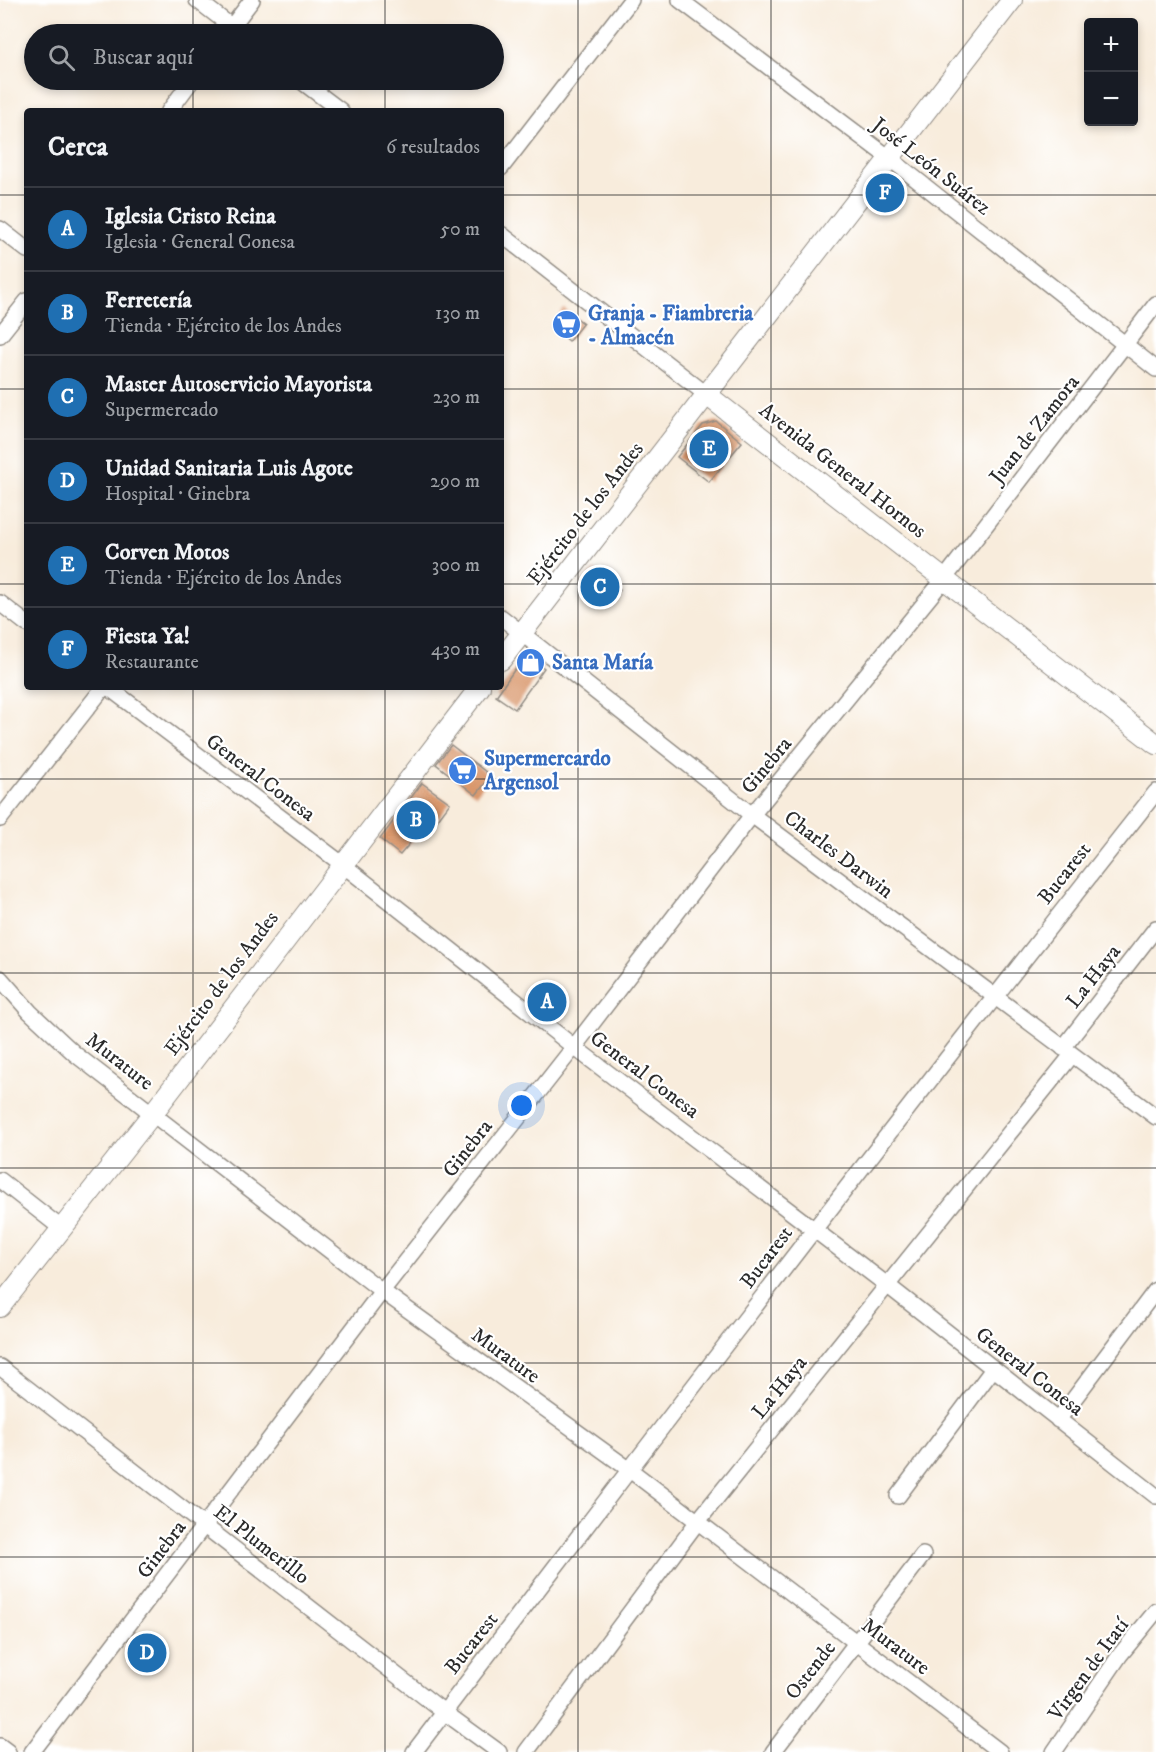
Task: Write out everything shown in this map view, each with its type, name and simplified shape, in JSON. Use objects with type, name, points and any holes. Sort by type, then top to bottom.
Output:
[{"type":"main road","name":"Ejército de los Andes","points":[[504,656],[888,157],[1012,0]]},
{"type":"main road","name":"Avenida General Hornos","points":[[707,395],[1156,744]]},
{"type":"main road","name":"Ejército de los Andes","points":[[0,1307],[153,1113],[478,690]]},
{"type":"street","points":[[196,0],[224,24]]},
{"type":"street","points":[[238,24],[252,0]]},
{"type":"street","points":[[504,164],[632,0]]},
{"type":"street","name":"José León Suárez","points":[[680,0],[888,157],[1156,369]]},
{"type":"street","points":[[171,108],[185,90]]},
{"type":"street","points":[[313,90],[337,108]]},
{"type":"street","points":[[0,229],[24,248]]},
{"type":"street","name":"Avenida General Hornos","points":[[504,236],[707,395]]},
{"type":"street","name":"Juan de Zamora","points":[[945,578],[1156,304]]},
{"type":"street","points":[[0,335],[24,305]]},
{"type":"street","name":"Ginebra","points":[[32,1752],[382,1291],[574,1047],[752,815],[945,578]]},
{"type":"street","points":[[0,603],[24,622]]},
{"type":"street","name":"Charles Darwin","points":[[504,619],[752,815],[1156,1117]]},
{"type":"street","points":[[0,819],[104,690]]},
{"type":"street","name":"General Conesa","points":[[110,690],[342,864],[574,1047],[887,1285],[1156,1496]]},
{"type":"street","name":"Bucarest","points":[[414,1752],[813,1229],[1156,792]]},
{"type":"street","name":"La Haya","points":[[526,1752],[698,1521],[887,1285],[1068,1052],[1156,928]]},
{"type":"street","name":"Murature","points":[[0,978],[30,1012],[75,1053],[382,1291],[630,1470],[1000,1752]]},
{"type":"street","points":[[0,1180],[62,1228]]},
{"type":"street","points":[[1058,1420],[1156,1290]]},
{"type":"street","name":"El Plumerillo","points":[[0,1367],[444,1712],[499,1752]]},
{"type":"street","points":[[898,1496],[993,1369]]},
{"type":"street","name":"Ostende","points":[[773,1752],[923,1555]]},
{"type":"street","name":"Virgen de Itatí","points":[[1054,1752],[1120,1655],[1156,1611]]},
{"type":"street","points":[[0,1746],[8,1752]]},
{"type":"building","points":[[883,188],[888,188],[901,199],[892,210],[876,196]]},
{"type":"building","name":"Granja - Fiambreria - Almacén","points":[[564,309],[583,323],[569,341],[551,326]]},
{"type":"building","points":[[716,421],[742,442],[709,482],[677,457],[703,425]]},
{"type":"building","points":[[594,569],[620,590],[607,606],[581,584]]},
{"type":"building","points":[[530,658],[544,668],[515,709],[496,696],[500,690],[504,690],[504,685],[522,659]]},
{"type":"building","name":"Supermercardo Argensol","points":[[451,745],[491,776],[476,795],[436,764]]},
{"type":"building","points":[[422,783],[450,803],[423,839],[417,835],[400,855],[380,839]]},
{"type":"place","name":"Fiesta Ya!","points":[[885,193]]},
{"type":"place","name":"Granja - Fiambreria - Almacén","points":[[567,325]]},
{"type":"place","name":"Corven Motos","points":[[709,449]]},
{"type":"place","name":"Master Autoservicio Mayorista","points":[[600,587]]},
{"type":"place","name":"Santa María","points":[[531,662]]},
{"type":"place","name":"Supermercardo Argensol","points":[[463,770]]},
{"type":"place","name":"Ferretería","points":[[416,820]]},
{"type":"place","name":"Iglesia Cristo Reina","points":[[547,1002]]},
{"type":"place","name":"Unidad Sanitaria Luis Agote","points":[[147,1653]]}]
